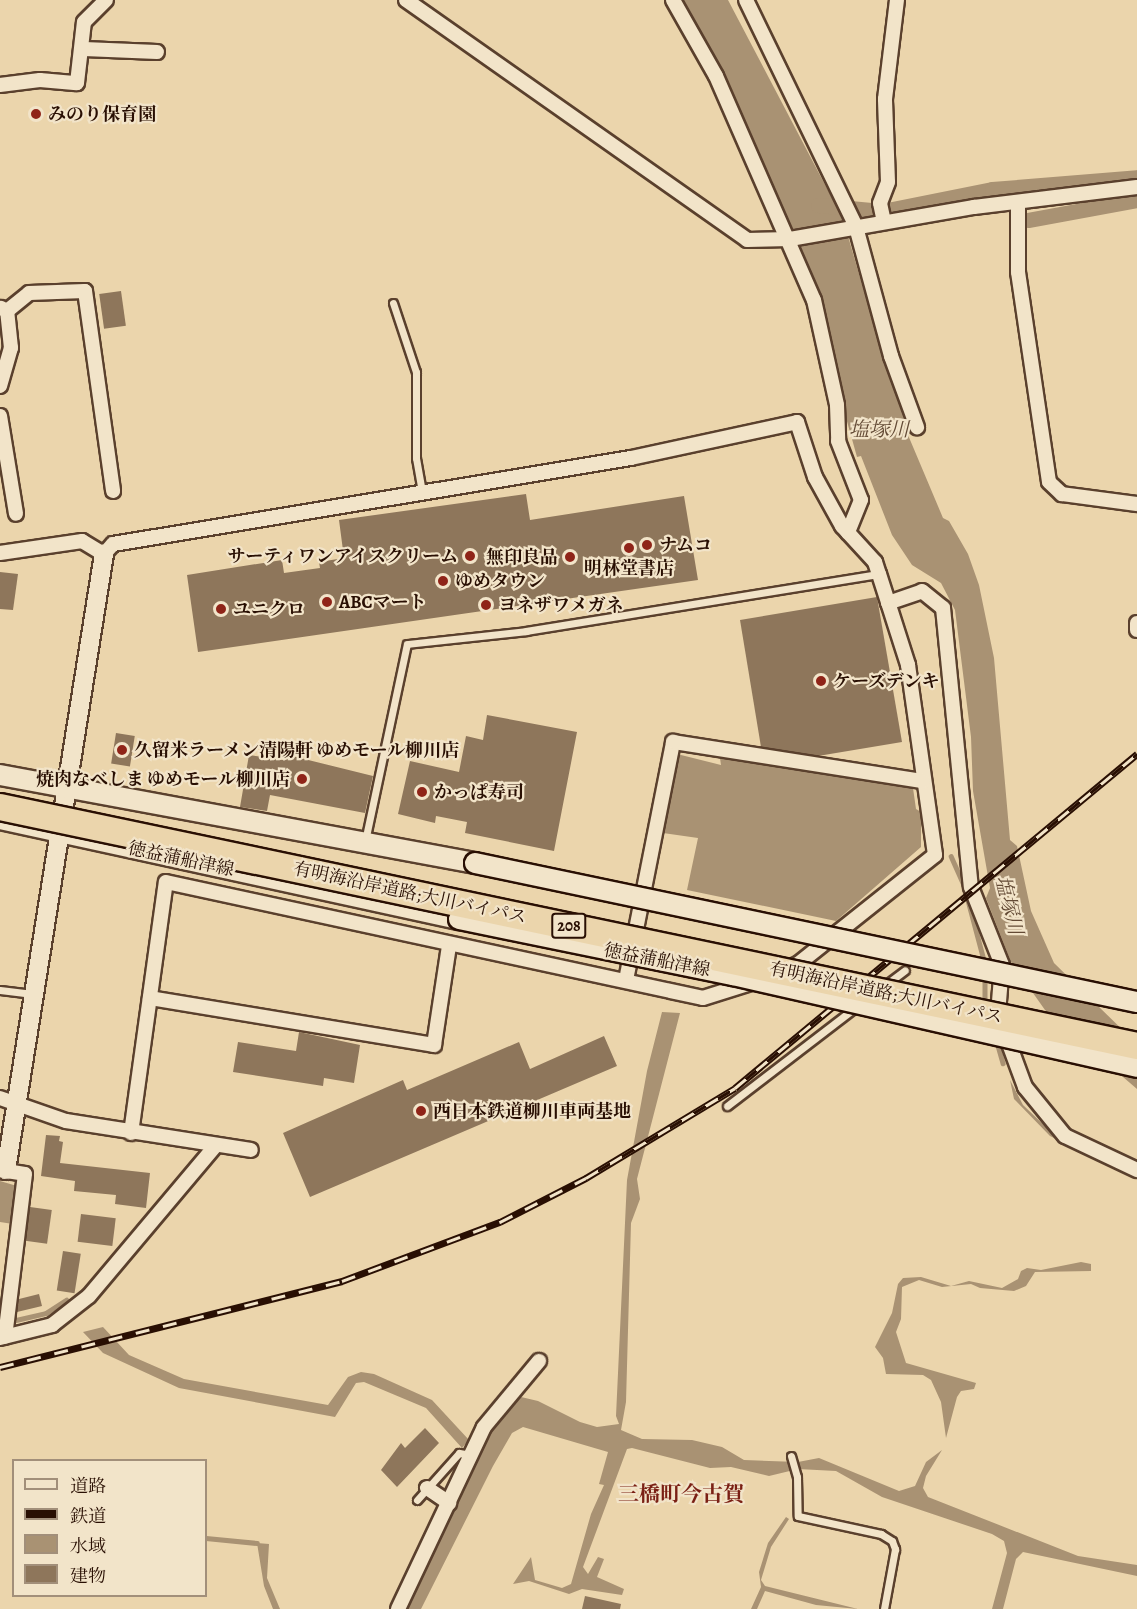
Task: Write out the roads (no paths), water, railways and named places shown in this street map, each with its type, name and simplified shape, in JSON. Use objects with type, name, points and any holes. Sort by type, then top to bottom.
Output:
[{"type":"highway","name":"有明海沿岸道路;大川バイパス","points":[[0,807],[1137,1046]]},
{"type":"main road","points":[[0,775],[365,841],[1137,1002]]},
{"type":"main road","name":"徳益蒲船津線","points":[[0,819],[59,834],[733,975],[1137,1067]]},
{"type":"street","points":[[0,85],[40,80],[77,83],[84,49],[84,22],[106,0]]},
{"type":"street","points":[[406,0],[747,240],[788,239],[1018,202],[1137,188]]},
{"type":"street","points":[[673,0],[716,76],[806,276],[814,300],[837,405],[838,441],[861,500],[848,533]]},
{"type":"street","points":[[746,0],[856,227],[891,356],[917,426]]},
{"type":"street","points":[[884,222],[880,203],[888,182],[885,99],[897,0]]},
{"type":"street","points":[[84,49],[157,52]]},
{"type":"street","points":[[1018,202],[1018,272],[1049,482],[1062,494],[1137,504]]},
{"type":"street","points":[[0,387],[11,348],[4,309],[29,293],[85,291],[113,491]]},
{"type":"street","points":[[0,416],[16,514]]},
{"type":"street","points":[[131,1133],[166,882],[449,946],[626,980],[703,998],[737,990],[798,964],[935,855],[908,665],[879,574],[875,562],[848,533],[815,477],[797,422],[632,458],[114,544],[104,554],[34,994],[9,1100],[3,1170],[25,1174],[2,1338],[52,1325],[89,1296],[216,1145]]},
{"type":"street","points":[[0,553],[82,541],[104,554]]},
{"type":"street","points":[[888,603],[922,591],[943,608],[970,887],[1002,965],[998,1014],[1025,1087],[1065,1136],[1137,1170]]},
{"type":"street","points":[[1137,623],[1137,630]]},
{"type":"street","points":[[626,980],[674,742],[923,781]]},
{"type":"street","points":[[254,902],[257,876]]},
{"type":"street","points":[[150,998],[434,1045],[449,946]]},
{"type":"street","points":[[9,1100],[66,1121],[251,1150]]},
{"type":"street","points":[[398,1609],[484,1427],[539,1362]]},
{"type":"street","points":[[428,1488],[449,1503]]},
{"type":"lane","points":[[393,303],[416,372],[416,458],[422,493]]},
{"type":"lane","points":[[365,841],[408,644],[526,631],[879,574]]},
{"type":"lane","points":[[727,1106],[905,970]]},
{"type":"lane","points":[[0,990],[34,994]]},
{"type":"lane","points":[[417,1500],[459,1453],[472,1455]]},
{"type":"lane","points":[[791,1455],[797,1477],[798,1516],[881,1534],[892,1541],[896,1550],[884,1609]]},
{"type":"water","name":"塩塚川","points":[[682,0],[728,0],[843,219],[887,370],[911,432],[908,435],[943,518],[949,521],[968,554],[979,585],[994,658],[1010,840],[1017,846],[1031,911],[1054,963],[1137,1044],[1137,1089],[1045,1010],[1011,962],[986,898],[990,888],[973,791],[971,737],[955,610],[941,583],[912,565],[892,535],[861,456],[857,457],[834,375],[818,295],[729,83]]},
{"type":"water","points":[[677,754],[721,765],[720,758],[913,788],[916,809],[921,812],[921,847],[836,921],[687,890],[698,838],[663,833]]},
{"type":"water","points":[[662,1012],[680,1013],[637,1179],[640,1199],[631,1223],[626,1402],[621,1430],[642,1439],[692,1440],[722,1447],[744,1460],[798,1462],[819,1458],[899,1491],[915,1486],[926,1462],[942,1450],[926,1476],[923,1488],[928,1497],[1078,1556],[1137,1565],[1137,1576],[1023,1552],[1016,1559],[1003,1609],[992,1609],[1007,1553],[1004,1541],[992,1534],[882,1497],[836,1471],[798,1469],[769,1476],[731,1467],[710,1468],[632,1448],[627,1449],[583,1567],[588,1574],[598,1557],[604,1559],[597,1577],[624,1589],[622,1595],[582,1589],[569,1594],[529,1581],[513,1584],[531,1557],[535,1580],[562,1588],[571,1584],[591,1514],[604,1485],[599,1484],[608,1452],[523,1427],[512,1433],[493,1466],[421,1609],[403,1609],[489,1430],[506,1409],[521,1397],[538,1401],[580,1422],[597,1427],[619,1424],[616,1416],[627,1180],[647,1071]]},
{"type":"water","points":[[1010,1080],[1023,1105],[1051,1132],[1137,1175],[1137,1179],[1050,1136],[1014,1099]]},
{"type":"water","points":[[0,1181],[17,1186],[13,1224],[0,1222]]},
{"type":"water","points":[[1081,1262],[1091,1264],[1091,1271],[1035,1272],[1026,1286],[1014,1291],[980,1288],[971,1284],[942,1287],[919,1280],[902,1287],[901,1319],[896,1332],[906,1363],[976,1383],[974,1389],[961,1391],[957,1397],[946,1438],[941,1402],[931,1380],[923,1375],[886,1374],[883,1358],[875,1347],[892,1313],[898,1284],[903,1278],[921,1277],[951,1286],[969,1281],[1002,1288],[1018,1279],[1021,1271],[1027,1268],[1041,1270]]},
{"type":"water","points":[[103,1327],[129,1355],[184,1379],[328,1405],[348,1377],[361,1372],[374,1374],[432,1400],[469,1440],[462,1448],[426,1408],[364,1382],[356,1383],[335,1417],[179,1388],[103,1353],[83,1332]]},
{"type":"water","points":[[786,1517],[789,1519],[771,1547],[761,1580],[765,1586],[858,1609],[816,1605],[765,1591],[757,1609],[751,1609],[761,1587],[759,1572],[768,1543]]},
{"type":"water","points":[[257,1543],[269,1544],[267,1578],[280,1609],[273,1609],[264,1586]]},
{"type":"waterway","points":[[818,205],[882,211],[992,189],[1137,177]]},
{"type":"waterway","points":[[1028,220],[1137,200]]},
{"type":"waterway","points":[[951,856],[964,885],[985,964]]},
{"type":"waterway","points":[[985,975],[985,1005]]},
{"type":"waterway","points":[[997,1042],[1003,1063]]},
{"type":"waterway","points":[[16,1320],[46,1313],[66,1300]]},
{"type":"waterway","points":[[207,1538],[257,1543]]},
{"type":"railway","points":[[0,1367],[342,1281],[500,1222],[586,1178],[735,1088],[1137,754]]},
{"type":"place","name":"みのり保育園","points":[[36,114]]},
{"type":"place","name":"ナムコ","points":[[647,545]]},
{"type":"place","name":"明林堂書店","points":[[629,548]]},
{"type":"place","name":"サーティワンアイスクリーム","points":[[470,556]]},
{"type":"place","name":"無印良品","points":[[570,557]]},
{"type":"place","name":"ゆめタウン","points":[[443,581]]},
{"type":"place","name":"ABCマート","points":[[327,602]]},
{"type":"place","name":"ヨネザワメガネ","points":[[486,605]]},
{"type":"place","name":"ユニクロ","points":[[221,609]]},
{"type":"place","name":"ケーズデンキ","points":[[821,681]]},
{"type":"place","name":"久留米ラーメン清陽軒 ゆめモール柳川店","points":[[122,750]]},
{"type":"place","name":"焼肉なべしま ゆめモール柳川店","points":[[302,779]]},
{"type":"place","name":"かっぱ寿司","points":[[422,792]]},
{"type":"place","name":"西日本鉄道柳川車両基地","points":[[421,1111]]},
{"type":"district","name":"三橋町今古賀","points":[[681,1494]]}]
